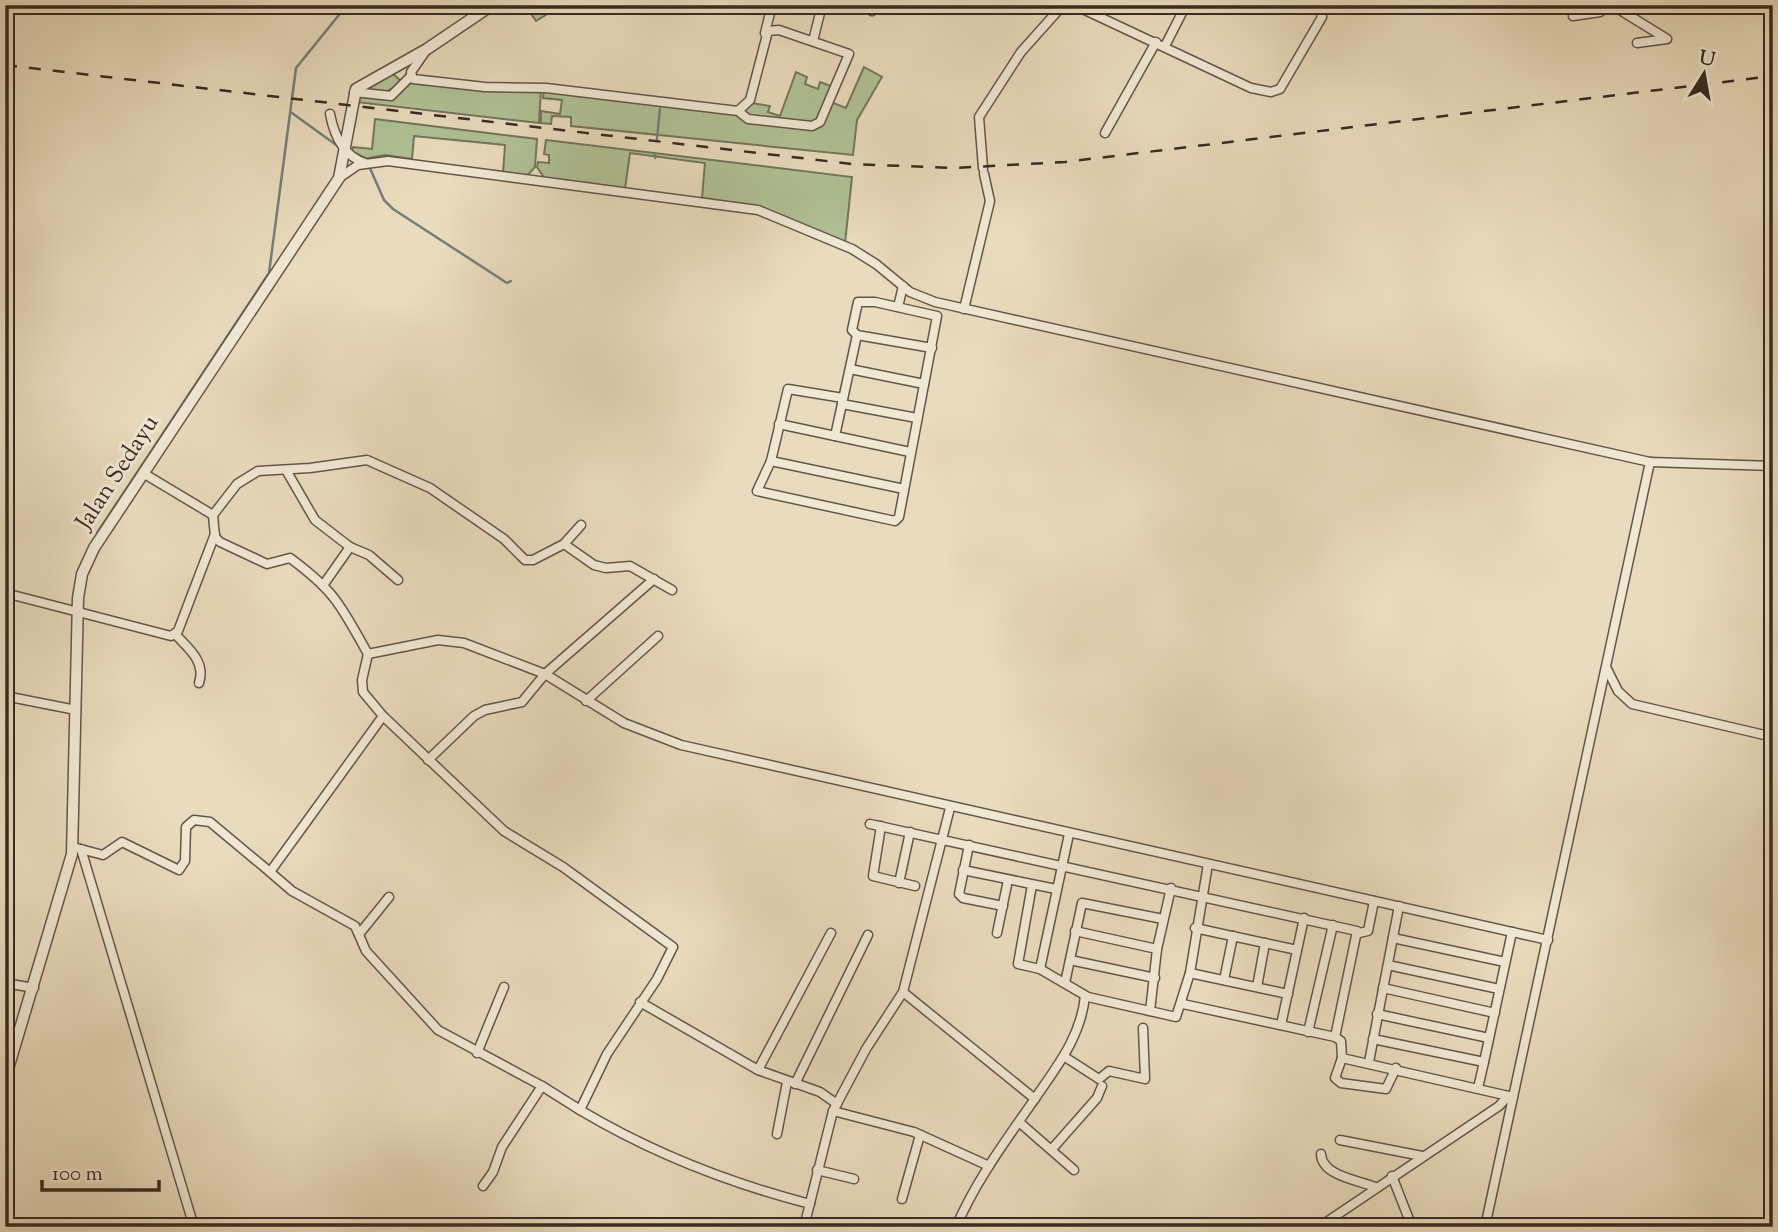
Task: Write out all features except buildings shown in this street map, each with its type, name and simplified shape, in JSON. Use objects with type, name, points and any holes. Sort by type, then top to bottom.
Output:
[{"type":"street","points":[[354,92],[360,84],[427,49],[492,5]]},
{"type":"street","points":[[738,111],[750,100],[772,5]]},
{"type":"street","points":[[813,41],[822,5]]},
{"type":"street","points":[[964,309],[990,201],[979,117],[1021,52],[1063,5]]},
{"type":"street","points":[[1074,5],[1251,88],[1271,92],[1280,89],[1322,17],[1319,5]]},
{"type":"street","points":[[1165,46],[1186,5]]},
{"type":"street","points":[[1573,16],[1600,12],[1611,5],[1667,39],[1637,43]]},
{"type":"street","points":[[411,76],[417,80],[485,87],[546,88],[738,111],[748,118],[817,125],[849,54],[773,29],[764,36]]},
{"type":"street","points":[[1105,134],[1156,42]]},
{"type":"street","points":[[354,92],[391,96],[411,76],[427,49]]},
{"type":"street","name":"Jalan Sedayu","points":[[5,1079],[77,848],[75,710],[78,609],[82,574],[94,548],[339,178],[346,152],[354,92]]},
{"type":"street","points":[[330,114],[334,131],[346,152],[365,163]]},
{"type":"street","points":[[339,178],[365,163],[407,163],[744,207],[852,249],[916,296],[964,309],[1650,462],[1773,466]]},
{"type":"street","points":[[898,307],[903,285]]},
{"type":"street","points":[[914,310],[916,296]]},
{"type":"street","points":[[918,418],[788,388],[771,461],[758,488],[761,494],[892,522],[899,517],[938,319],[934,314],[860,300],[852,330],[857,335],[932,348]]},
{"type":"street","points":[[835,436],[857,335]]},
{"type":"street","points":[[850,369],[925,384]]},
{"type":"street","points":[[779,424],[910,452]]},
{"type":"street","points":[[580,525],[564,544],[533,559],[525,560],[504,539],[430,488],[372,461],[359,459],[286,470],[268,469],[247,476],[237,484],[213,515],[215,534],[220,542],[267,564],[290,558],[324,583],[351,620],[366,651],[362,688],[383,716],[428,760],[504,831],[563,867],[671,945],[674,951],[607,1054],[580,1110]]},
{"type":"street","points":[[771,461],[904,489]]},
{"type":"street","points":[[1485,1227],[1650,462]]},
{"type":"street","points":[[286,470],[315,520],[350,547],[369,555],[398,580]]},
{"type":"street","points":[[143,473],[213,515]]},
{"type":"street","points":[[176,635],[215,534]]},
{"type":"street","points":[[564,544],[594,565],[606,568],[630,566],[651,583],[672,590]]},
{"type":"street","points":[[324,583],[350,547]]},
{"type":"street","points":[[428,760],[474,716],[485,710],[518,705],[545,674],[651,583]]},
{"type":"street","points":[[5,593],[78,609],[166,635],[176,635],[200,663],[202,672],[199,683]]},
{"type":"street","points":[[586,701],[657,636]]},
{"type":"street","points":[[366,651],[453,640],[545,674],[624,723],[671,742],[1548,940]]},
{"type":"street","points":[[1607,668],[1619,691],[1632,704],[1773,737]]},
{"type":"street","points":[[5,696],[75,710]]},
{"type":"street","points":[[270,872],[383,716]]},
{"type":"street","points":[[804,1227],[835,1107],[903,992],[950,807]]},
{"type":"street","points":[[77,848],[103,855],[122,842],[179,870],[185,861],[186,827],[194,820],[210,822],[292,891],[355,926],[366,951],[432,1024],[477,1053],[542,1086],[621,1134],[680,1161],[738,1184],[810,1204]]},
{"type":"street","points":[[870,824],[1171,888],[1359,933],[1368,931],[1374,901]]},
{"type":"street","points":[[881,826],[873,875],[915,886]]},
{"type":"street","points":[[899,883],[910,832]]},
{"type":"street","points":[[1040,969],[1069,834]]},
{"type":"street","points":[[969,845],[960,896],[1003,906]]},
{"type":"street","points":[[77,848],[194,1227]]},
{"type":"street","points":[[1032,885],[1017,959],[1021,965],[1040,969],[1085,996],[1176,1017],[1183,1004],[1190,973],[1195,928],[1208,864]]},
{"type":"street","points":[[963,870],[1056,889]]},
{"type":"street","points":[[997,933],[1008,880]]},
{"type":"street","points":[[1150,1011],[1157,949],[1171,888]]},
{"type":"street","points":[[360,933],[389,897]]},
{"type":"street","points":[[1065,983],[1075,931],[1084,902],[1163,919]]},
{"type":"street","points":[[1369,1062],[1399,906]]},
{"type":"street","points":[[1281,1025],[1304,918]]},
{"type":"street","points":[[1308,1032],[1333,925]]},
{"type":"street","points":[[1195,928],[1297,950]]},
{"type":"street","points":[[1075,931],[1157,949]]},
{"type":"street","points":[[1478,1088],[1512,932]]},
{"type":"street","points":[[758,1070],[831,933]]},
{"type":"street","points":[[1335,1037],[1359,933]]},
{"type":"street","points":[[777,1134],[791,1083],[868,935]]},
{"type":"street","points":[[1224,980],[1233,936]]},
{"type":"street","points":[[1393,938],[1505,962]]},
{"type":"street","points":[[1257,987],[1265,943]]},
{"type":"street","points":[[1069,961],[1155,978]]},
{"type":"street","points":[[1388,965],[1499,989]]},
{"type":"street","points":[[1190,973],[1288,994]]},
{"type":"street","points":[[5,983],[34,988]]},
{"type":"street","points":[[477,1053],[504,987]]},
{"type":"street","points":[[1383,988],[1494,1013]]},
{"type":"street","points":[[903,992],[1035,1099]]},
{"type":"street","points":[[973,1227],[958,1223],[989,1166],[1065,1056],[1083,1018],[1085,996]]},
{"type":"street","points":[[640,1002],[758,1070],[829,1096],[835,1107],[920,1135],[989,1166]]},
{"type":"street","points":[[1183,1004],[1335,1037],[1341,1041],[1342,1058],[1335,1078],[1341,1083],[1386,1089],[1396,1069]]},
{"type":"street","points":[[1377,1014],[1489,1038]]},
{"type":"street","points":[[1065,1056],[1100,1080],[1109,1071],[1145,1079],[1143,1028]]},
{"type":"street","points":[[1373,1039],[1484,1062]]},
{"type":"street","points":[[1342,1058],[1369,1062],[1511,1097]]},
{"type":"street","points":[[483,1186],[493,1171],[502,1147],[542,1086]]},
{"type":"street","points":[[1052,1149],[1097,1098],[1102,1086]]},
{"type":"street","points":[[1319,1227],[1511,1097]]},
{"type":"street","points":[[1019,1122],[1074,1170]]},
{"type":"street","points":[[902,1199],[920,1135]]},
{"type":"street","points":[[1340,1140],[1422,1156]]},
{"type":"street","points":[[1321,1154],[1321,1163],[1328,1170],[1375,1187]]},
{"type":"street","points":[[817,1170],[855,1179]]},
{"type":"street","points":[[1392,1176],[1410,1222]]},
{"type":"green space","points":[[525,5],[551,5],[554,10],[536,21]]},
{"type":"green space","points":[[864,67],[882,77],[857,120],[853,155],[571,126],[571,117],[552,116],[551,124],[541,123],[541,111],[560,114],[562,100],[543,98],[544,90],[736,114],[743,113],[752,103],[770,106],[768,112],[780,116],[796,72],[807,77],[805,84],[818,89],[820,82],[834,87],[828,101],[846,108]]},
{"type":"green space","points":[[391,72],[402,82],[392,89],[378,93],[362,88]]},
{"type":"green space","points":[[413,81],[541,90],[539,123],[356,102],[357,97],[393,98]]},
{"type":"green space","points":[[375,119],[537,139],[535,167],[526,177],[503,173],[505,145],[414,136],[412,159],[385,155],[363,159],[352,153],[353,147],[372,149]]},
{"type":"green space","points":[[546,140],[852,177],[845,243],[758,207],[702,198],[705,163],[630,153],[625,189],[545,179],[537,167],[538,162],[549,163],[549,155],[544,154]]},
{"type":"waterway","points":[[97,533],[269,273],[296,68],[347,5]]},
{"type":"waterway","points":[[657,139],[660,108]]},
{"type":"waterway","points":[[292,113],[339,147]]},
{"type":"waterway","points":[[350,151],[365,158]]},
{"type":"waterway","points":[[655,153],[655,158]]},
{"type":"waterway","points":[[369,166],[384,200],[393,209],[507,283],[511,281]]},
{"type":"railway","points":[[5,65],[852,164],[953,168],[1065,162],[1773,76]]}]
